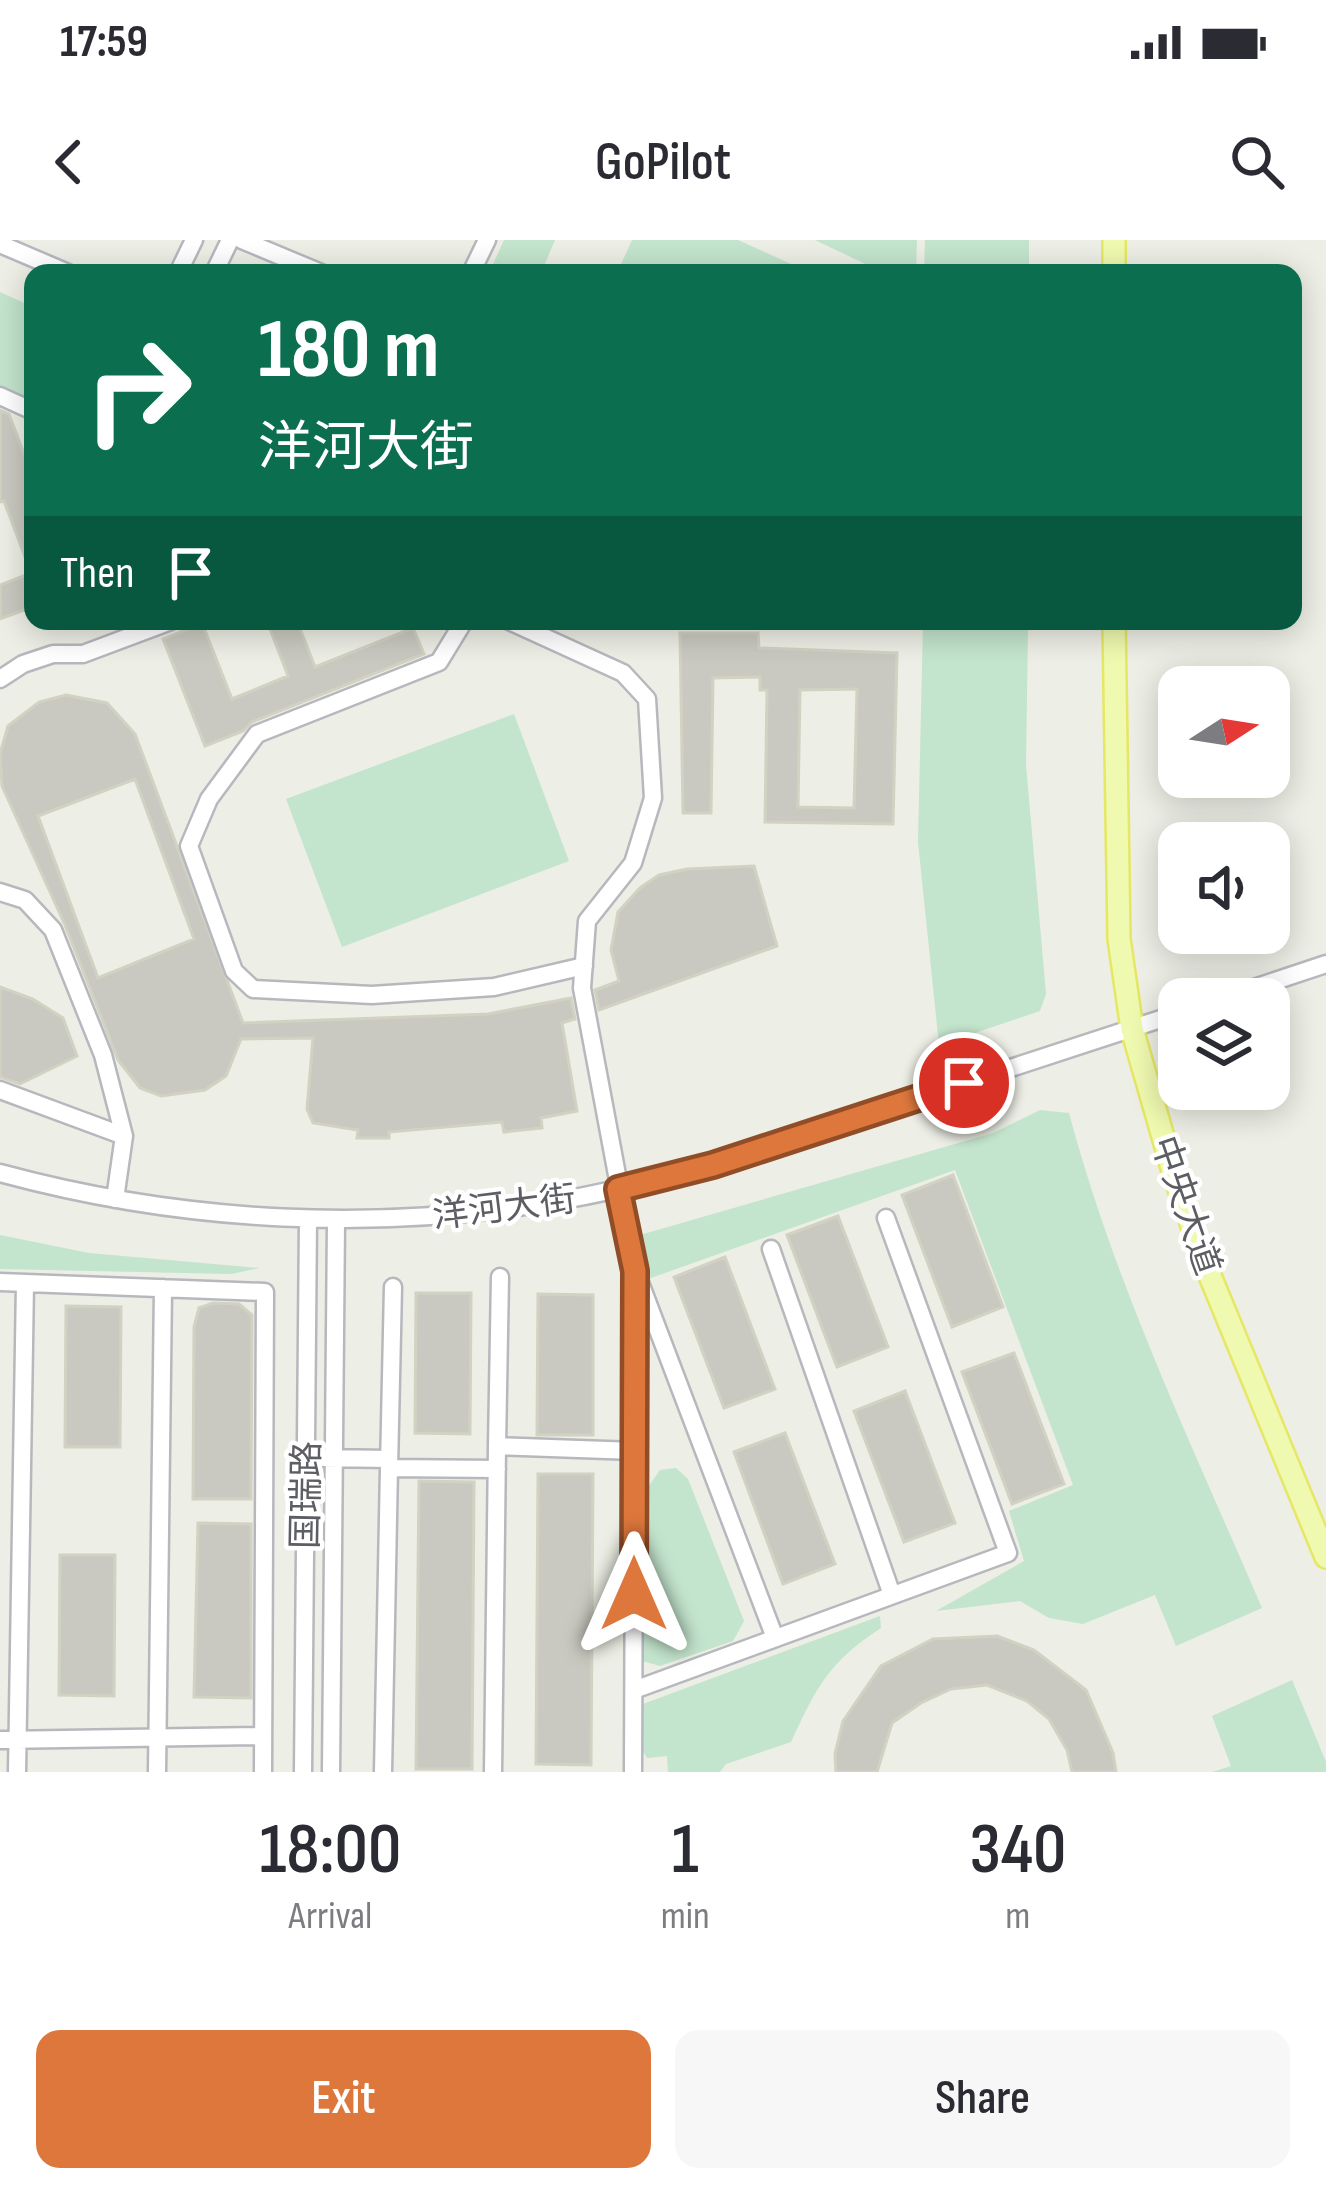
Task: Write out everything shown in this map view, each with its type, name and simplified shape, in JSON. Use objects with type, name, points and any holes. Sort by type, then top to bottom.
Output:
[{"type":"main road","name":"中央大道","points":[[1114,630],[1119,939],[1132,1029],[1156,1118],[1208,1271],[1326,1557]]},
{"type":"street","points":[[242,240],[299,264]]},
{"type":"street","points":[[0,244],[47,264]]},
{"type":"street","points":[[0,680],[23,664],[53,654],[83,654],[147,630]]},
{"type":"street","points":[[459,630],[439,662],[256,734],[209,799],[189,845],[234,971],[253,989],[372,995],[494,987],[584,967]]},
{"type":"street","points":[[529,630],[622,673],[647,699],[652,798],[633,863],[587,921],[582,988],[635,1271],[775,1638]]},
{"type":"street","points":[[0,892],[25,900],[53,930],[103,1055],[124,1136],[115,1198]]},
{"type":"street","points":[[1284,978],[1326,964]]},
{"type":"street","name":"洋河大街","points":[[0,1173],[115,1198],[308,1219],[500,1209],[618,1189],[713,1165],[1158,1020]]},
{"type":"street","points":[[0,1090],[124,1136]]},
{"type":"street","points":[[634,1690],[1008,1553],[886,1218]]},
{"type":"street","name":"国瑞路","points":[[303,1772],[308,1219]]},
{"type":"street","name":"国瑞路","points":[[331,1772],[336,1221]]},
{"type":"street","points":[[771,1249],[892,1595]]},
{"type":"street","points":[[633,1772],[635,1271]]},
{"type":"street","points":[[493,1772],[500,1277]]},
{"type":"street","points":[[0,1282],[265,1292],[263,1772]]},
{"type":"street","points":[[16,1772],[9,1740],[25,1282]]},
{"type":"street","points":[[383,1772],[393,1287]]},
{"type":"street","points":[[157,1772],[163,1288]]},
{"type":"street","points":[[497,1446],[635,1451]]},
{"type":"street","points":[[306,1458],[496,1469]]},
{"type":"street","points":[[9,1740],[263,1736]]},
{"type":"green space","points":[[504,240],[555,240],[545,264],[493,264]]},
{"type":"green space","points":[[632,240],[738,240],[791,264],[621,264]]},
{"type":"green space","points":[[815,240],[917,240],[916,264],[865,264]]},
{"type":"green space","points":[[925,240],[1029,240],[1029,264],[924,264]]},
{"type":"green space","points":[[0,292],[24,303],[24,399],[0,389]]},
{"type":"green space","points":[[923,630],[1028,630],[1026,765],[1046,994],[1040,1011],[939,1045],[918,842]]},
{"type":"green space","points":[[514,714],[569,861],[342,947],[286,799]]},
{"type":"green space","points":[[1040,1110],[1069,1113],[1132,1302],[1262,1608],[1176,1646],[1155,1595],[1083,1624],[1049,1618],[1020,1601],[936,1611],[1024,1561],[1009,1511],[1073,1485],[955,1170],[648,1279],[637,1250],[640,1235],[993,1133]]},
{"type":"green space","points":[[0,1235],[89,1253],[260,1268],[231,1274],[0,1269]]},
{"type":"green space","points":[[676,1468],[688,1479],[744,1621],[733,1641],[660,1666],[642,1661],[646,1498],[660,1470]]},
{"type":"green space","points":[[880,1616],[881,1628],[826,1677],[791,1742],[726,1764],[720,1772],[668,1772],[667,1756],[647,1758],[642,1750],[643,1704]]},
{"type":"green space","points":[[1292,1680],[1326,1772],[1212,1772],[1231,1766],[1212,1716]]},
{"type":"building","points":[[0,410],[9,414],[24,454],[24,554],[4,501],[0,502]]},
{"type":"building","points":[[24,576],[24,610],[0,619],[0,585]]},
{"type":"building","points":[[185,630],[205,630],[232,699],[288,676],[270,630],[301,630],[315,667],[408,630],[414,630],[424,654],[252,722],[243,731],[205,746],[163,639]]},
{"type":"building","points":[[680,633],[758,633],[759,648],[897,653],[893,824],[765,822],[767,690],[760,690],[760,677],[713,678],[711,813],[683,813]],"holes":[[[857,689],[854,808],[798,807],[800,690]]]},
{"type":"building","points":[[66,695],[107,703],[135,734],[243,1023],[488,1014],[571,998],[575,1019],[562,1023],[577,1111],[541,1118],[542,1128],[504,1132],[502,1122],[357,1138],[358,1130],[313,1123],[307,1109],[313,1038],[241,1039],[226,1076],[205,1090],[161,1096],[140,1088],[118,1060],[65,925],[2,786],[0,754],[8,726],[39,702]],"holes":[[[135,779],[194,939],[98,978],[38,816]]]},
{"type":"building","points":[[754,866],[777,946],[599,1010],[595,990],[619,981],[611,950],[618,912],[640,888],[659,875],[687,869]]},
{"type":"building","points":[[0,987],[33,999],[63,1018],[77,1056],[20,1084],[0,1077]]},
{"type":"building","points":[[953,1175],[1003,1307],[952,1327],[902,1195]]},
{"type":"building","points":[[838,1216],[888,1347],[837,1367],[787,1235]]},
{"type":"building","points":[[725,1257],[775,1389],[724,1408],[674,1277]]},
{"type":"building","points":[[416,1293],[471,1293],[470,1434],[415,1433]]},
{"type":"building","points":[[538,1294],[593,1295],[593,1435],[537,1435]]},
{"type":"building","points":[[239,1304],[252,1315],[251,1499],[193,1499],[194,1327],[199,1308]]},
{"type":"building","points":[[66,1306],[121,1307],[120,1447],[65,1447]]},
{"type":"building","points":[[1014,1353],[1064,1484],[1012,1504],[962,1372]]},
{"type":"building","points":[[905,1391],[955,1523],[904,1542],[854,1411]]},
{"type":"building","points":[[785,1433],[835,1564],[783,1584],[734,1452]]},
{"type":"building","points":[[538,1474],[593,1474],[591,1765],[536,1764]]},
{"type":"building","points":[[419,1481],[474,1482],[472,1769],[416,1769]]},
{"type":"building","points":[[198,1523],[251,1524],[251,1698],[194,1697]]},
{"type":"building","points":[[60,1555],[115,1555],[114,1696],[59,1695]]},
{"type":"building","points":[[997,1636],[1034,1650],[1086,1690],[1113,1753],[1116,1772],[1072,1772],[1067,1750],[1049,1719],[1027,1701],[987,1685],[951,1689],[892,1723],[877,1772],[836,1772],[843,1721],[881,1666],[933,1639]]},
{"type":"route","points":[[634,1594],[635,1271],[618,1189],[713,1165],[964,1083]]}]
